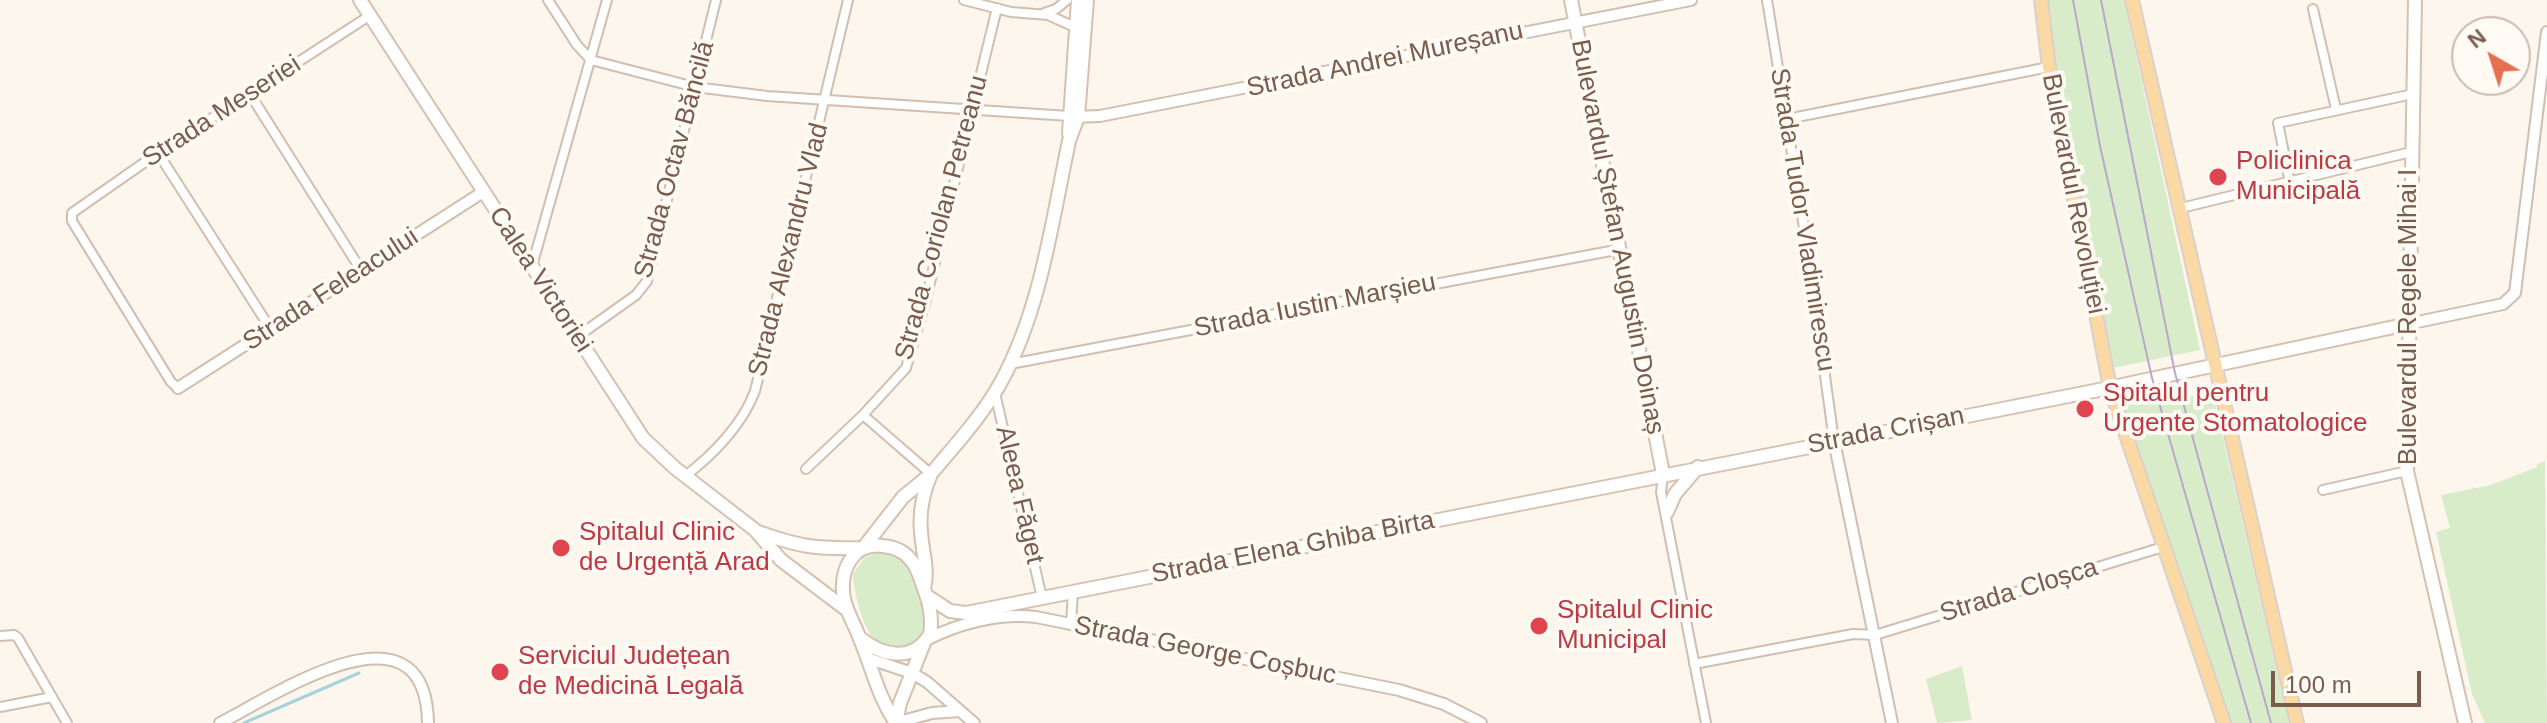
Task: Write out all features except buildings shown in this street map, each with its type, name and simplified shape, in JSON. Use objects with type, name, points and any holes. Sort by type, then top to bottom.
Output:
[{"type":"main road","name":"Calea Victoriei","points":[[360,0],[643,438],[685,476],[755,530],[781,560],[847,610]]},
{"type":"main road","points":[[1073,117],[1078,0]]},
{"type":"main road","points":[[896,723],[882,698],[847,610],[843,591],[844,572],[849,561],[903,497],[931,474],[995,392],[1010,364],[1033,301],[1069,141],[1087,0]]},
{"type":"main road","name":"Bulevardul Ștefan Augustin Doinaș","points":[[1571,0],[1663,474]]},
{"type":"main road","name":"Bulevardul Revoluției","points":[[2041,0],[2049,67],[2110,388],[2224,723]]},
{"type":"main road","points":[[2132,0],[2297,723]]},
{"type":"main road","name":"Bulevardul Regele Mihai I","points":[[2415,0],[2407,471],[2465,723]]},
{"type":"main road","points":[[2110,388],[2408,324]]},
{"type":"main road","name":"Strada Crișan","points":[[1663,474],[2110,388]]},
{"type":"main road","points":[[1667,512],[1675,494],[1698,467]]},
{"type":"main road","points":[[926,593],[921,505],[931,474]]},
{"type":"main road","name":"Strada Elena Ghiba Birta","points":[[926,593],[945,609],[960,614],[1663,474]]},
{"type":"main road","name":"Calea Victoriei","points":[[755,530],[786,543],[815,549],[862,548]]},
{"type":"main road","points":[[862,548],[887,546],[905,553],[913,562],[926,593],[932,626],[900,703],[896,723]]},
{"type":"main road","points":[[860,638],[872,648],[889,654],[915,650],[925,642]]},
{"type":"street","points":[[548,0],[577,45],[591,60],[695,87],[767,96],[1073,117]]},
{"type":"street","points":[[531,267],[607,0]]},
{"type":"street","name":"Strada Octav Băncilă","points":[[577,337],[636,295],[647,281],[716,0]]},
{"type":"street","name":"Strada Alexandru Vlad","points":[[685,476],[736,426],[750,405],[848,0]]},
{"type":"street","points":[[964,0],[1040,14],[1077,28]]},
{"type":"street","points":[[1040,14],[1056,9],[1067,0]]},
{"type":"street","name":"Strada Andrei Mureșanu","points":[[1073,117],[1100,116],[1296,79],[1691,0]]},
{"type":"street","name":"Strada Tudor Vladimirescu","points":[[1767,0],[1834,441]]},
{"type":"street","name":"Strada Coriolan Petreanu","points":[[806,469],[900,376],[908,361],[997,8]]},
{"type":"street","points":[[2313,9],[2336,109]]},
{"type":"street","name":"Strada Meseriei","points":[[178,388],[171,382],[72,221],[75,210],[369,16]]},
{"type":"street","points":[[2408,324],[2503,304],[2515,293],[2547,32]]},
{"type":"street","points":[[1787,119],[2049,67]]},
{"type":"street","points":[[250,94],[361,270]]},
{"type":"street","points":[[2290,183],[2278,123],[2413,94]]},
{"type":"street","points":[[2181,208],[2411,152]]},
{"type":"street","points":[[158,153],[270,328]]},
{"type":"street","name":"Strada Feleacului","points":[[178,388],[483,192]]},
{"type":"street","name":"Strada Iustin Marșieu","points":[[1010,364],[1621,249]]},
{"type":"street","name":"Aleea Făget","points":[[995,392],[1042,598]]},
{"type":"street","points":[[863,415],[931,474]]},
{"type":"street","points":[[1834,441],[1892,723]]},
{"type":"street","points":[[2323,490],[2407,471]]},
{"type":"street","points":[[1663,474],[1661,492],[1706,723]]},
{"type":"street","name":"Strada Cloșca","points":[[1694,664],[1853,634],[1875,635],[2163,547]]},
{"type":"street","points":[[1071,624],[1073,592]]},
{"type":"street","name":"Strada George Coșbuc","points":[[925,642],[968,623],[1020,616],[1399,690],[1444,704],[1481,723]]},
{"type":"street","points":[[0,636],[14,635],[18,638],[67,723]]},
{"type":"street","points":[[220,723],[344,662],[373,657],[398,661],[413,673],[425,698],[428,723]]},
{"type":"street","points":[[867,658],[912,673],[927,682],[974,723]]},
{"type":"street","points":[[0,707],[52,697]]},
{"type":"street","points":[[896,723],[932,713],[960,711]]},
{"type":"green space","points":[[2047,0],[2124,0],[2200,350],[2113,368],[2055,73]]},
{"type":"green space","points":[[2211,386],[2289,723],[2231,723],[2123,402],[2189,390],[2191,396],[2202,394],[2201,388]]},
{"type":"green space","points":[[2545,461],[2547,723],[2485,723],[2472,694],[2436,532],[2450,528],[2441,495],[2491,485]]},
{"type":"green space","points":[[876,553],[901,558],[910,574],[924,617],[922,632],[912,644],[884,646],[873,638],[864,621],[853,574],[864,558]]},
{"type":"green space","points":[[1962,666],[1972,720],[1937,723],[1926,679]]},
{"type":"waterway","points":[[244,723],[359,673]]},
{"type":"tram line","points":[[2073,0],[2100,146],[2152,378],[2251,723]]},
{"type":"tram line","points":[[2101,0],[2175,373],[2271,723]]},
{"type":"place","name":"Policlinica Municipală","points":[[2218,177]]},
{"type":"place","name":"Spitalul pentru Urgente Stomatologice","points":[[2085,409]]},
{"type":"place","name":"Spitalul Clinic de Urgență Arad","points":[[561,548]]},
{"type":"place","name":"Spitalul Clinic Municipal","points":[[1539,626]]},
{"type":"place","name":"Serviciul Județean de Medicină Legală","points":[[500,672]]}]
